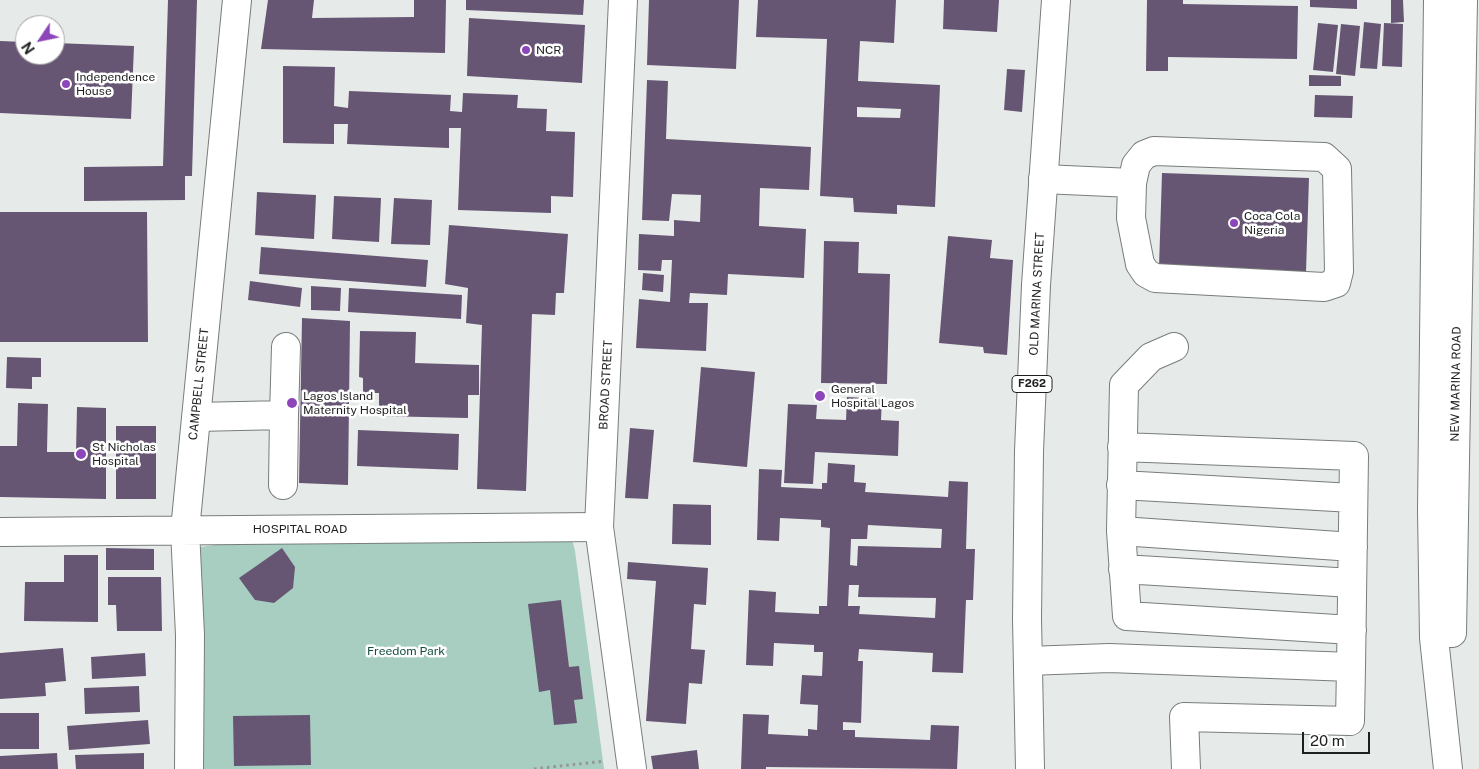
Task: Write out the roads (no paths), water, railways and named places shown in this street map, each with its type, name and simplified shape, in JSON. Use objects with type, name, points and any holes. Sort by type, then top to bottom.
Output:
[{"type":"main road","name":"CAMPBELL STREET","points":[[189,769],[190,635],[185,530],[237,0]]},
{"type":"main road","name":"BROAD STREET","points":[[623,0],[599,528],[632,763]]},
{"type":"main road","name":"OLD MARINA STREET","points":[[1030,769],[1028,661],[1029,451],[1036,285],[1056,0]]},
{"type":"main road","points":[[1438,0],[1432,520],[1434,638],[1449,769]]},
{"type":"main road","name":"NEW MARINA ROAD","points":[[1449,769],[1463,0]]},
{"type":"main road","points":[[1154,151],[1324,157],[1337,170],[1339,271],[1336,283],[1324,287],[1155,278],[1146,273],[1140,264],[1132,218],[1132,183],[1136,165],[1144,155],[1154,151]]},
{"type":"main road","points":[[1044,179],[1132,183]]},
{"type":"main road","points":[[283,485],[286,347]]},
{"type":"main road","points":[[1174,348],[1151,357],[1124,385],[1120,531],[1128,616],[1352,630]]},
{"type":"main road","points":[[196,417],[284,415]]},
{"type":"main road","points":[[1122,447],[1354,456],[1350,721],[1184,717],[1186,769]]},
{"type":"main road","points":[[1122,485],[1353,498]]},
{"type":"main road","name":"HOSPITAL ROAD","points":[[0,532],[599,528]]},
{"type":"main road","points":[[1120,531],[1353,547]]},
{"type":"main road","points":[[1124,569],[1352,583]]},
{"type":"main road","points":[[1028,661],[1110,658],[1351,667]]},
{"type":"place","name":"NCR","points":[[526,50]]},
{"type":"place","name":"Independence House","points":[[66,84]]},
{"type":"place","name":"Coca Cola Nigeria","points":[[1234,223]]},
{"type":"place","name":"General Hospital Lagos","points":[[820,396]]},
{"type":"place","name":"Lagos Island Maternity Hospital","points":[[292,403]]},
{"type":"place","name":"St Nicholas Hospital","points":[[81,454]]},
{"type":"park label","name":"Freedom Park","points":[[406,651]]}]
